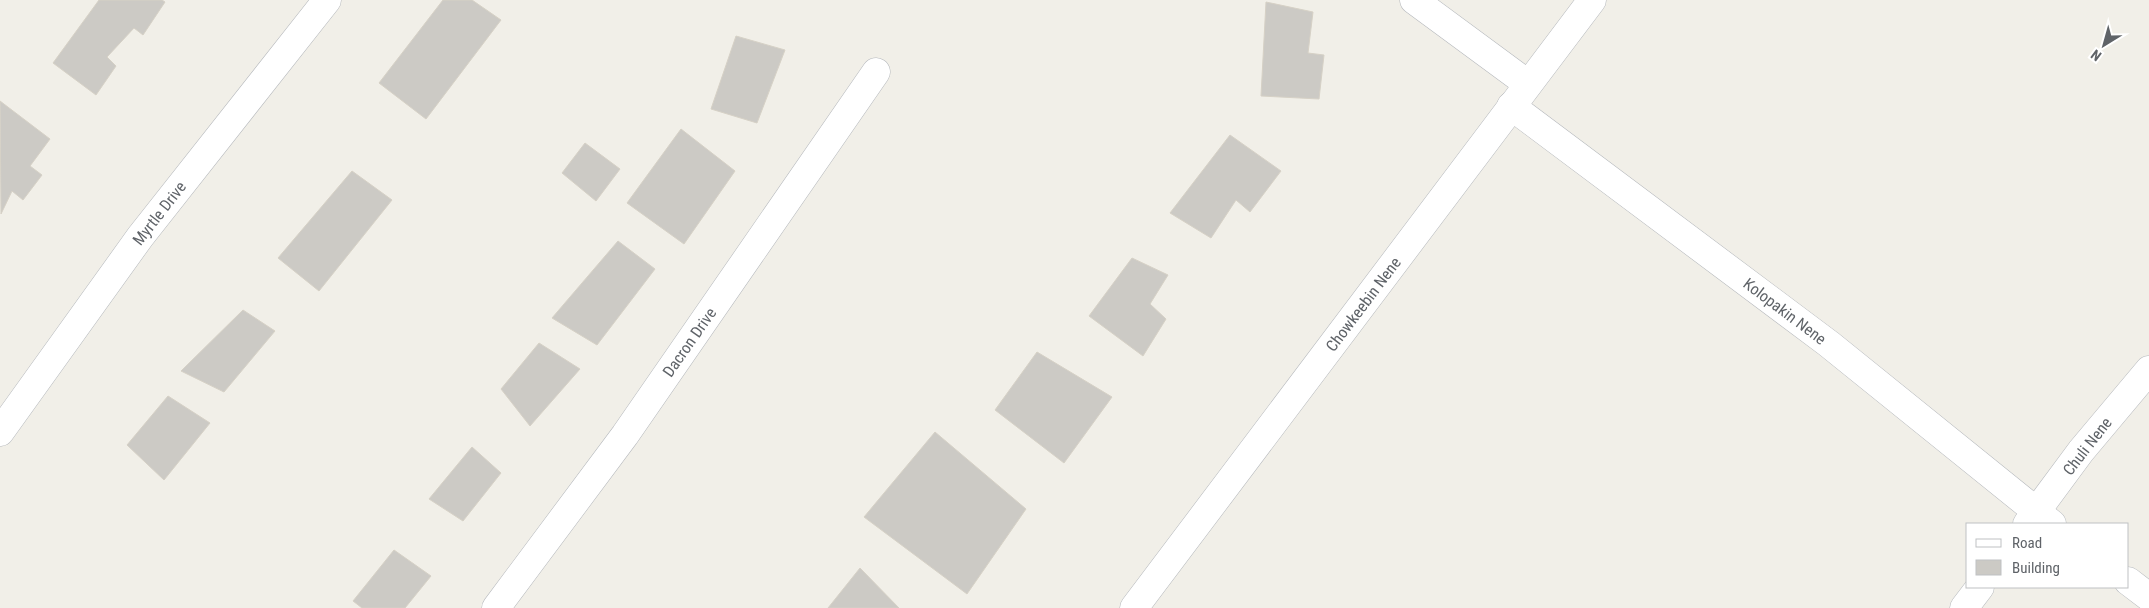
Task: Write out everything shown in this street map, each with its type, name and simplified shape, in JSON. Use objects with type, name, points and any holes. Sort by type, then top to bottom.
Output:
[{"type":"street","name":"Myrtle Drive","points":[[0,432],[140,237],[327,0]]},
{"type":"street","points":[[1414,0],[1528,84]]},
{"type":"street","name":"Chowkeebin Nene","points":[[1134,608],[1592,0]]},
{"type":"street","name":"Dacron Drive","points":[[496,608],[625,435],[876,72]]},
{"type":"street","name":"Kolopakin Nene","points":[[1511,106],[1829,344],[2038,520]]},
{"type":"street","name":"Chuli Nene","points":[[2038,520],[2081,451],[2149,370]]},
{"type":"street","points":[[2129,582],[2149,597]]},
{"type":"street","points":[[1964,608],[1979,588]]},
{"type":"building","points":[[99,0],[162,0],[165,2],[143,35],[134,28],[107,57],[116,66],[96,95],[53,63]]},
{"type":"building","points":[[443,0],[472,0],[501,20],[426,119],[379,83]]},
{"type":"building","points":[[1266,2],[1313,12],[1308,53],[1324,55],[1319,99],[1261,96]]},
{"type":"building","points":[[736,36],[785,50],[757,123],[711,109]]},
{"type":"building","points":[[0,101],[50,139],[30,166],[42,175],[23,200],[12,191],[1,214]]},
{"type":"building","points":[[681,129],[735,171],[684,244],[627,203]]},
{"type":"building","points":[[1230,135],[1281,171],[1250,212],[1236,200],[1211,238],[1170,213]]},
{"type":"building","points":[[585,143],[620,169],[596,201],[562,173]]},
{"type":"building","points":[[352,171],[392,200],[319,291],[278,258]]},
{"type":"building","points":[[618,241],[655,269],[597,345],[552,318]]},
{"type":"building","points":[[1132,258],[1168,275],[1150,304],[1166,319],[1143,356],[1089,316]]},
{"type":"building","points":[[243,310],[275,331],[224,392],[181,371]]},
{"type":"building","points":[[539,343],[580,369],[530,426],[501,389]]},
{"type":"building","points":[[1037,352],[1112,397],[1064,463],[995,410]]},
{"type":"building","points":[[168,396],[210,423],[164,480],[127,445]]},
{"type":"building","points":[[935,432],[1026,509],[967,594],[864,517]]},
{"type":"building","points":[[472,447],[501,473],[463,521],[429,499]]},
{"type":"building","points":[[394,550],[431,576],[405,608],[362,608],[353,601]]},
{"type":"building","points":[[860,568],[899,608],[828,608]]}]
